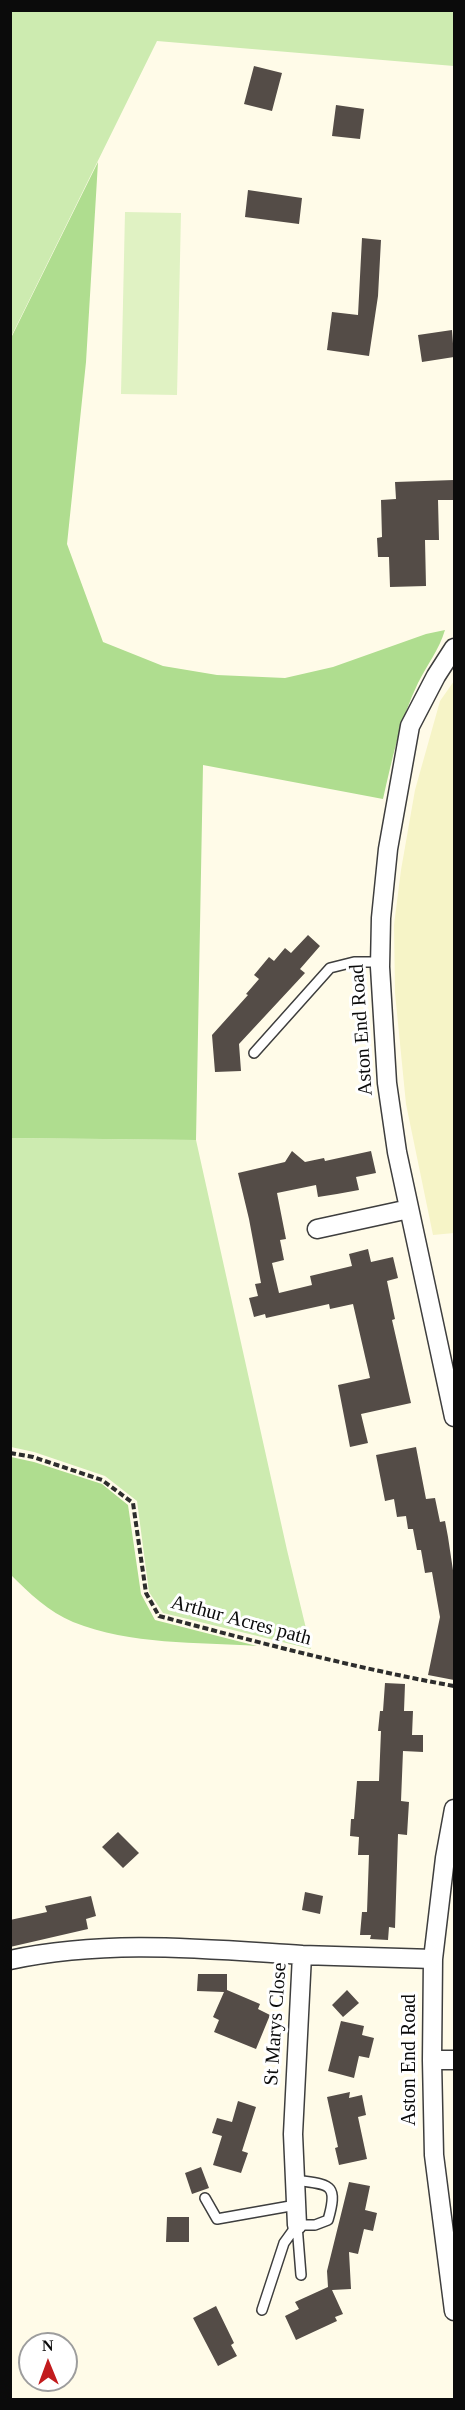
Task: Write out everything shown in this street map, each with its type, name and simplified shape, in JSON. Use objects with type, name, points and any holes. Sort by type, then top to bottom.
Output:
[{"type":"street","name":"Aston End Road","points":[[454,648],[436,676],[410,726],[388,849],[381,918],[380,962],[387,1083],[397,1152],[454,1417]]},
{"type":"street","points":[[317,1229],[409,1209]]},
{"type":"street","name":"Aston End Road","points":[[454,1809],[445,1858],[433,1959],[432,2060],[434,2155],[454,2311]]},
{"type":"street","points":[[10,1960],[55,1951],[103,1947],[175,1947],[302,1955]]},
{"type":"street","name":"St Marys Close","points":[[297,2225],[293,2115],[302,1955],[433,1959]]},
{"type":"street","points":[[432,2060],[454,2060]]},
{"type":"lane","points":[[254,1053],[330,968],[354,962],[380,962]]},
{"type":"lane","points":[[295,2180],[324,2185],[330,2188],[333,2196],[328,2220],[315,2225],[297,2225]]},
{"type":"lane","points":[[206,2198],[217,2219],[296,2205]]},
{"type":"lane","points":[[297,2225],[301,2275]]},
{"type":"lane","points":[[262,2310],[284,2243],[297,2225]]},
{"type":"path","name":"Arthur Acres path","points":[[10,1453],[33,1457],[102,1480],[133,1503],[146,1593],[159,1616],[317,1657],[454,1686]]},
{"type":"shaded area","points":[[454,681],[454,1233],[433,1235],[406,1104],[395,993],[394,925],[415,790],[440,701]]},
{"type":"green space","points":[[11,11],[454,11],[454,66],[157,41],[11,337]]},
{"type":"green space","points":[[98,162],[86,362],[67,544],[103,642],[163,666],[217,675],[285,678],[333,667],[426,634],[445,630],[406,711],[383,799],[203,765],[196,1140],[11,1138],[11,338]]},
{"type":"green space","points":[[125,212],[181,213],[177,395],[121,394]]},
{"type":"green space","points":[[10,1138],[196,1140],[311,1649],[163,1613],[149,1592],[137,1501],[105,1476],[34,1452],[11,1447]]},
{"type":"green space","points":[[11,1457],[102,1484],[128,1505],[141,1594],[155,1620],[257,1646],[164,1641],[118,1635],[73,1622],[40,1601],[11,1575]]},
{"type":"building","points":[[254,66],[282,73],[272,111],[244,104]]},
{"type":"building","points":[[336,105],[364,109],[360,139],[332,136]]},
{"type":"building","points":[[248,190],[302,198],[299,224],[245,217]]},
{"type":"building","points":[[362,238],[381,240],[378,296],[369,356],[327,350],[332,312],[358,315]]},
{"type":"building","points":[[452,330],[454,357],[422,362],[418,335]]},
{"type":"building","points":[[454,480],[454,500],[438,500],[439,540],[425,540],[426,586],[390,587],[389,557],[378,557],[377,538],[382,537],[381,500],[396,499],[395,482]]},
{"type":"building","points":[[308,935],[320,946],[300,969],[305,973],[239,1044],[241,1071],[215,1072],[212,1035],[248,995],[246,994],[259,979],[254,975],[269,957],[274,961],[285,948],[291,953]]},
{"type":"building","points":[[292,1151],[305,1162],[324,1158],[325,1161],[371,1151],[376,1173],[356,1177],[359,1190],[318,1197],[316,1185],[277,1193],[286,1239],[280,1240],[284,1260],[272,1263],[279,1293],[312,1285],[310,1276],[352,1266],[349,1254],[368,1249],[371,1262],[393,1257],[398,1278],[387,1281],[395,1319],[392,1320],[411,1403],[361,1414],[368,1443],[350,1447],[338,1385],[370,1378],[353,1304],[330,1309],[329,1304],[266,1318],[265,1314],[254,1317],[249,1298],[258,1296],[255,1284],[261,1283],[238,1173],[285,1162]]},
{"type":"building","points":[[416,1447],[426,1499],[435,1498],[440,1522],[445,1521],[448,1537],[454,1577],[454,1680],[428,1675],[440,1617],[432,1572],[425,1573],[421,1550],[417,1550],[413,1529],[408,1529],[406,1516],[397,1517],[394,1499],[385,1501],[376,1455]]},
{"type":"building","points":[[385,1683],[405,1684],[404,1711],[413,1711],[412,1735],[423,1735],[423,1752],[403,1751],[401,1801],[409,1802],[407,1835],[398,1834],[395,1928],[389,1927],[388,1940],[370,1939],[371,1935],[360,1935],[362,1912],[367,1912],[369,1855],[358,1855],[359,1837],[350,1836],[351,1819],[354,1819],[357,1781],[379,1781],[381,1731],[378,1731],[380,1711],[383,1711]]},
{"type":"building","points":[[118,1832],[139,1853],[123,1868],[102,1847]]},
{"type":"building","points":[[305,1892],[323,1896],[320,1914],[302,1910]]},
{"type":"building","points":[[91,1896],[96,1916],[86,1919],[88,1929],[10,1947],[10,1920],[47,1912],[45,1906]]},
{"type":"building","points":[[198,1974],[227,1974],[227,1990],[260,2004],[258,2009],[270,2015],[256,2049],[214,2032],[219,2020],[213,2017],[224,1992],[197,1991]]},
{"type":"building","points":[[347,1990],[359,2003],[343,2017],[332,2005]]},
{"type":"building","points":[[341,2021],[364,2026],[362,2035],[374,2038],[369,2058],[359,2056],[354,2078],[328,2071]]},
{"type":"building","points":[[350,2092],[349,2098],[362,2095],[366,2115],[358,2117],[367,2159],[339,2165],[335,2148],[338,2147],[327,2097]]},
{"type":"building","points":[[238,2101],[256,2107],[242,2151],[248,2153],[241,2173],[213,2165],[222,2136],[212,2133],[217,2118],[232,2122]]},
{"type":"building","points":[[201,2167],[209,2188],[192,2194],[185,2173]]},
{"type":"building","points":[[349,2182],[370,2186],[365,2210],[377,2213],[373,2231],[364,2229],[358,2254],[349,2252],[351,2289],[332,2290],[343,2314],[335,2317],[337,2321],[296,2340],[285,2316],[299,2309],[295,2302],[328,2287],[327,2271]]},
{"type":"building","points":[[167,2217],[189,2217],[189,2242],[166,2242]]},
{"type":"building","points":[[216,2306],[234,2343],[231,2345],[237,2356],[218,2366],[193,2318]]}]
